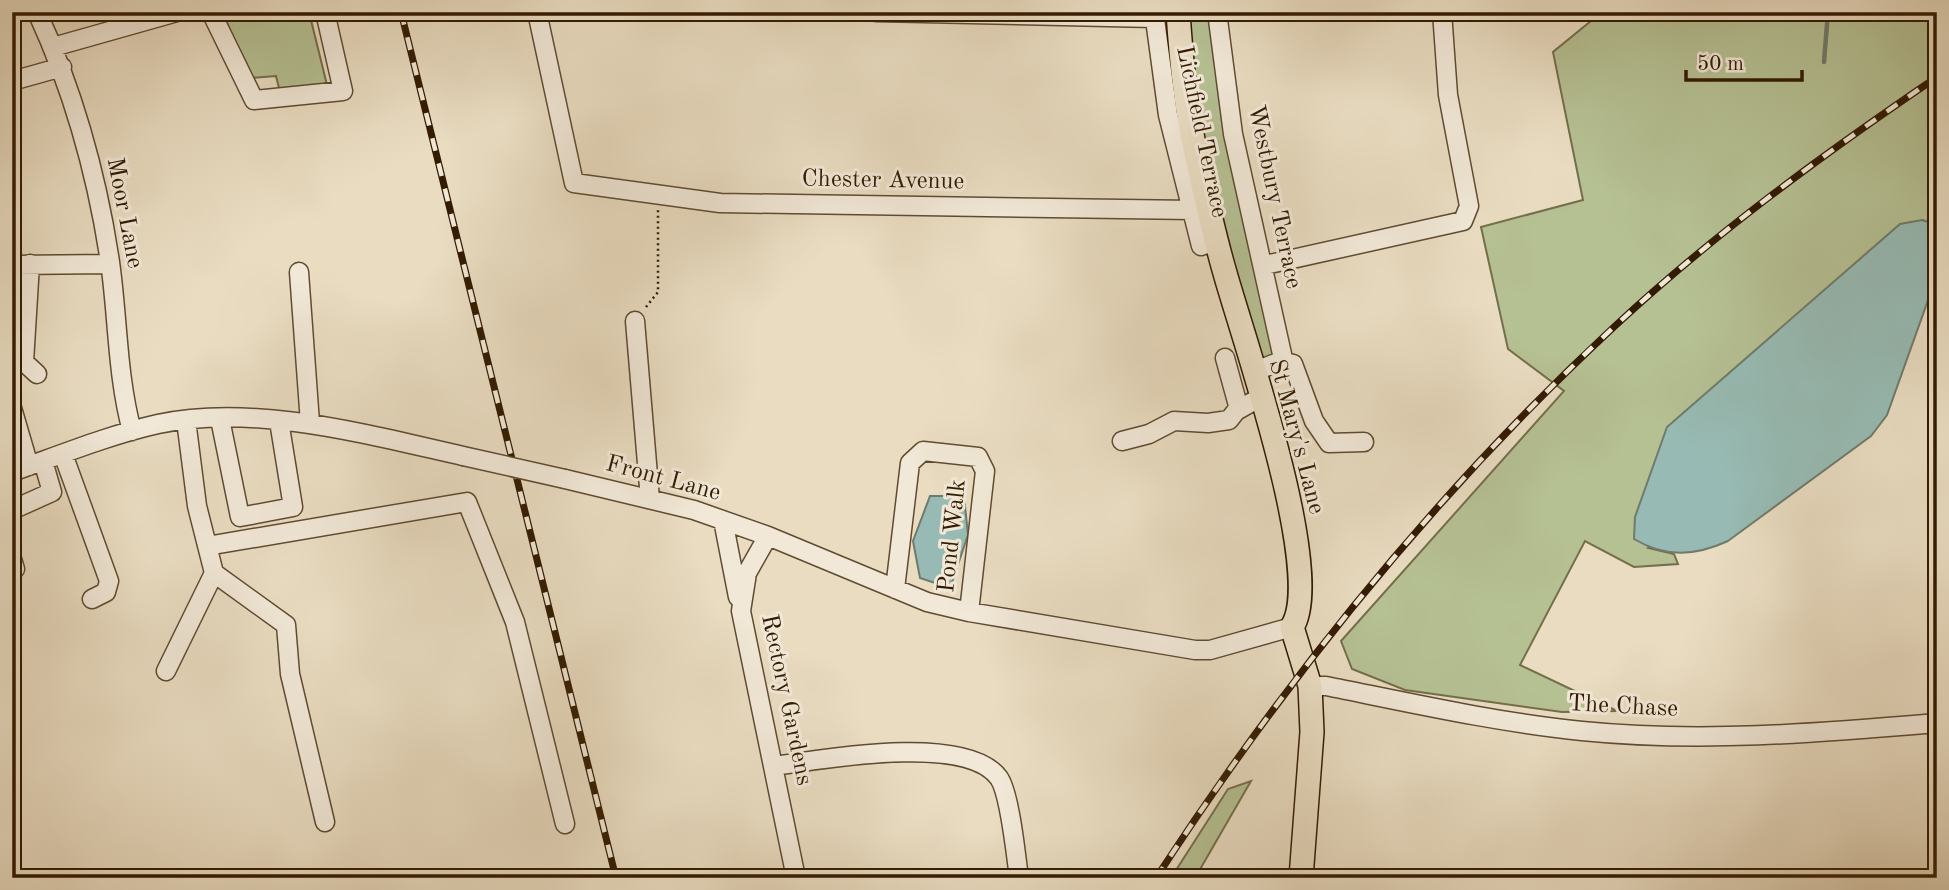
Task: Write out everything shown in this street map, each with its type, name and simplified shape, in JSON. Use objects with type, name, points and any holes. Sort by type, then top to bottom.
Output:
[{"type":"main road","name":"St Mary's Lane","points":[[1178,12],[1194,145],[1216,242],[1261,397],[1294,533],[1299,602],[1297,618],[1292,627],[1310,687],[1312,732],[1301,878]]},
{"type":"street","name":"Moor Lane","points":[[37,12],[62,67],[92,168],[110,264],[132,431]]},
{"type":"street","points":[[53,47],[177,12]]},
{"type":"street","points":[[211,12],[254,100],[343,91],[325,12]]},
{"type":"street","name":"Chester Avenue","points":[[537,12],[574,183],[658,192],[720,203],[1193,210]]},
{"type":"street","points":[[876,12],[1154,15]]},
{"type":"street","name":"Westbury Terrace","points":[[1217,12],[1233,134],[1265,265],[1282,348],[1281,361]]},
{"type":"street","points":[[1265,265],[1463,221],[1469,206],[1448,95],[1441,12]]},
{"type":"street","name":"Lichfield Terrace","points":[[1154,15],[1168,115],[1201,246],[1216,242]]},
{"type":"street","points":[[12,81],[62,67]]},
{"type":"street","points":[[37,374],[24,362],[21,264],[110,264]]},
{"type":"street","points":[[299,272],[310,424]]},
{"type":"street","points":[[635,321],[650,499]]},
{"type":"street","points":[[1226,358],[1239,409]]},
{"type":"street","points":[[1253,372],[1281,361],[1293,363],[1314,421],[1329,443],[1364,442]]},
{"type":"street","points":[[1122,441],[1149,434],[1174,421],[1209,424],[1229,420],[1239,409],[1261,397]]},
{"type":"street","points":[[12,408],[28,467],[52,492],[12,510]]},
{"type":"street","points":[[220,419],[240,517],[293,507],[279,421]]},
{"type":"street","points":[[186,420],[197,506],[214,573],[286,625],[290,674],[325,822]]},
{"type":"street","name":"Front Lane","points":[[28,467],[132,431],[186,420],[310,424],[650,499],[768,536],[927,602],[969,612],[1195,650],[1210,650],[1292,627]]},
{"type":"street","name":"Pond Walk","points":[[895,589],[910,463],[923,451],[978,457],[985,471],[969,612]]},
{"type":"street","points":[[63,454],[109,581],[106,592],[92,599]]},
{"type":"street","points":[[207,546],[467,502],[515,622],[565,824]]},
{"type":"street","points":[[723,520],[741,611]]},
{"type":"street","name":"Rectory Gardens","points":[[768,536],[747,573],[741,611],[796,878]]},
{"type":"street","points":[[12,559],[15,569],[12,570]]},
{"type":"street","points":[[166,671],[214,573]]},
{"type":"street","name":"The Chase","points":[[1310,687],[1326,686],[1499,721],[1632,734],[1761,737],[1937,723]]},
{"type":"street","points":[[775,766],[874,752],[930,754],[973,760],[999,778],[1006,799],[1019,878]]},
{"type":"path","points":[[635,321],[658,292],[658,192]]},
{"type":"green space","points":[[222,12],[309,12],[327,85],[280,92],[276,76],[251,78]]},
{"type":"green space","points":[[1185,12],[1212,12],[1274,356],[1262,359],[1205,164]]},
{"type":"green space","points":[[1602,12],[1937,12],[1937,225],[1922,220],[1648,548],[1674,554],[1678,564],[1634,567],[1585,541],[1520,665],[1617,711],[1562,712],[1405,690],[1352,669],[1341,641],[1564,391],[1508,349],[1481,227],[1583,200],[1553,52]]},
{"type":"green space","points":[[1251,781],[1195,878],[1171,878],[1228,789]]},
{"type":"water","points":[[1922,220],[1937,225],[1937,275],[1887,415],[1871,436],[1728,541],[1704,550],[1681,553],[1658,549],[1634,539],[1635,517],[1667,427],[1900,224]]},
{"type":"water","points":[[930,496],[964,496],[968,535],[950,588],[920,578],[913,541]]},
{"type":"waterway","points":[[1824,62],[1828,12]]},
{"type":"railway","points":[[401,12],[616,878]]},
{"type":"railway","points":[[1156,878],[1206,803],[1312,658],[1427,519],[1550,388],[1691,259],[1812,165],[1937,77]]}]
